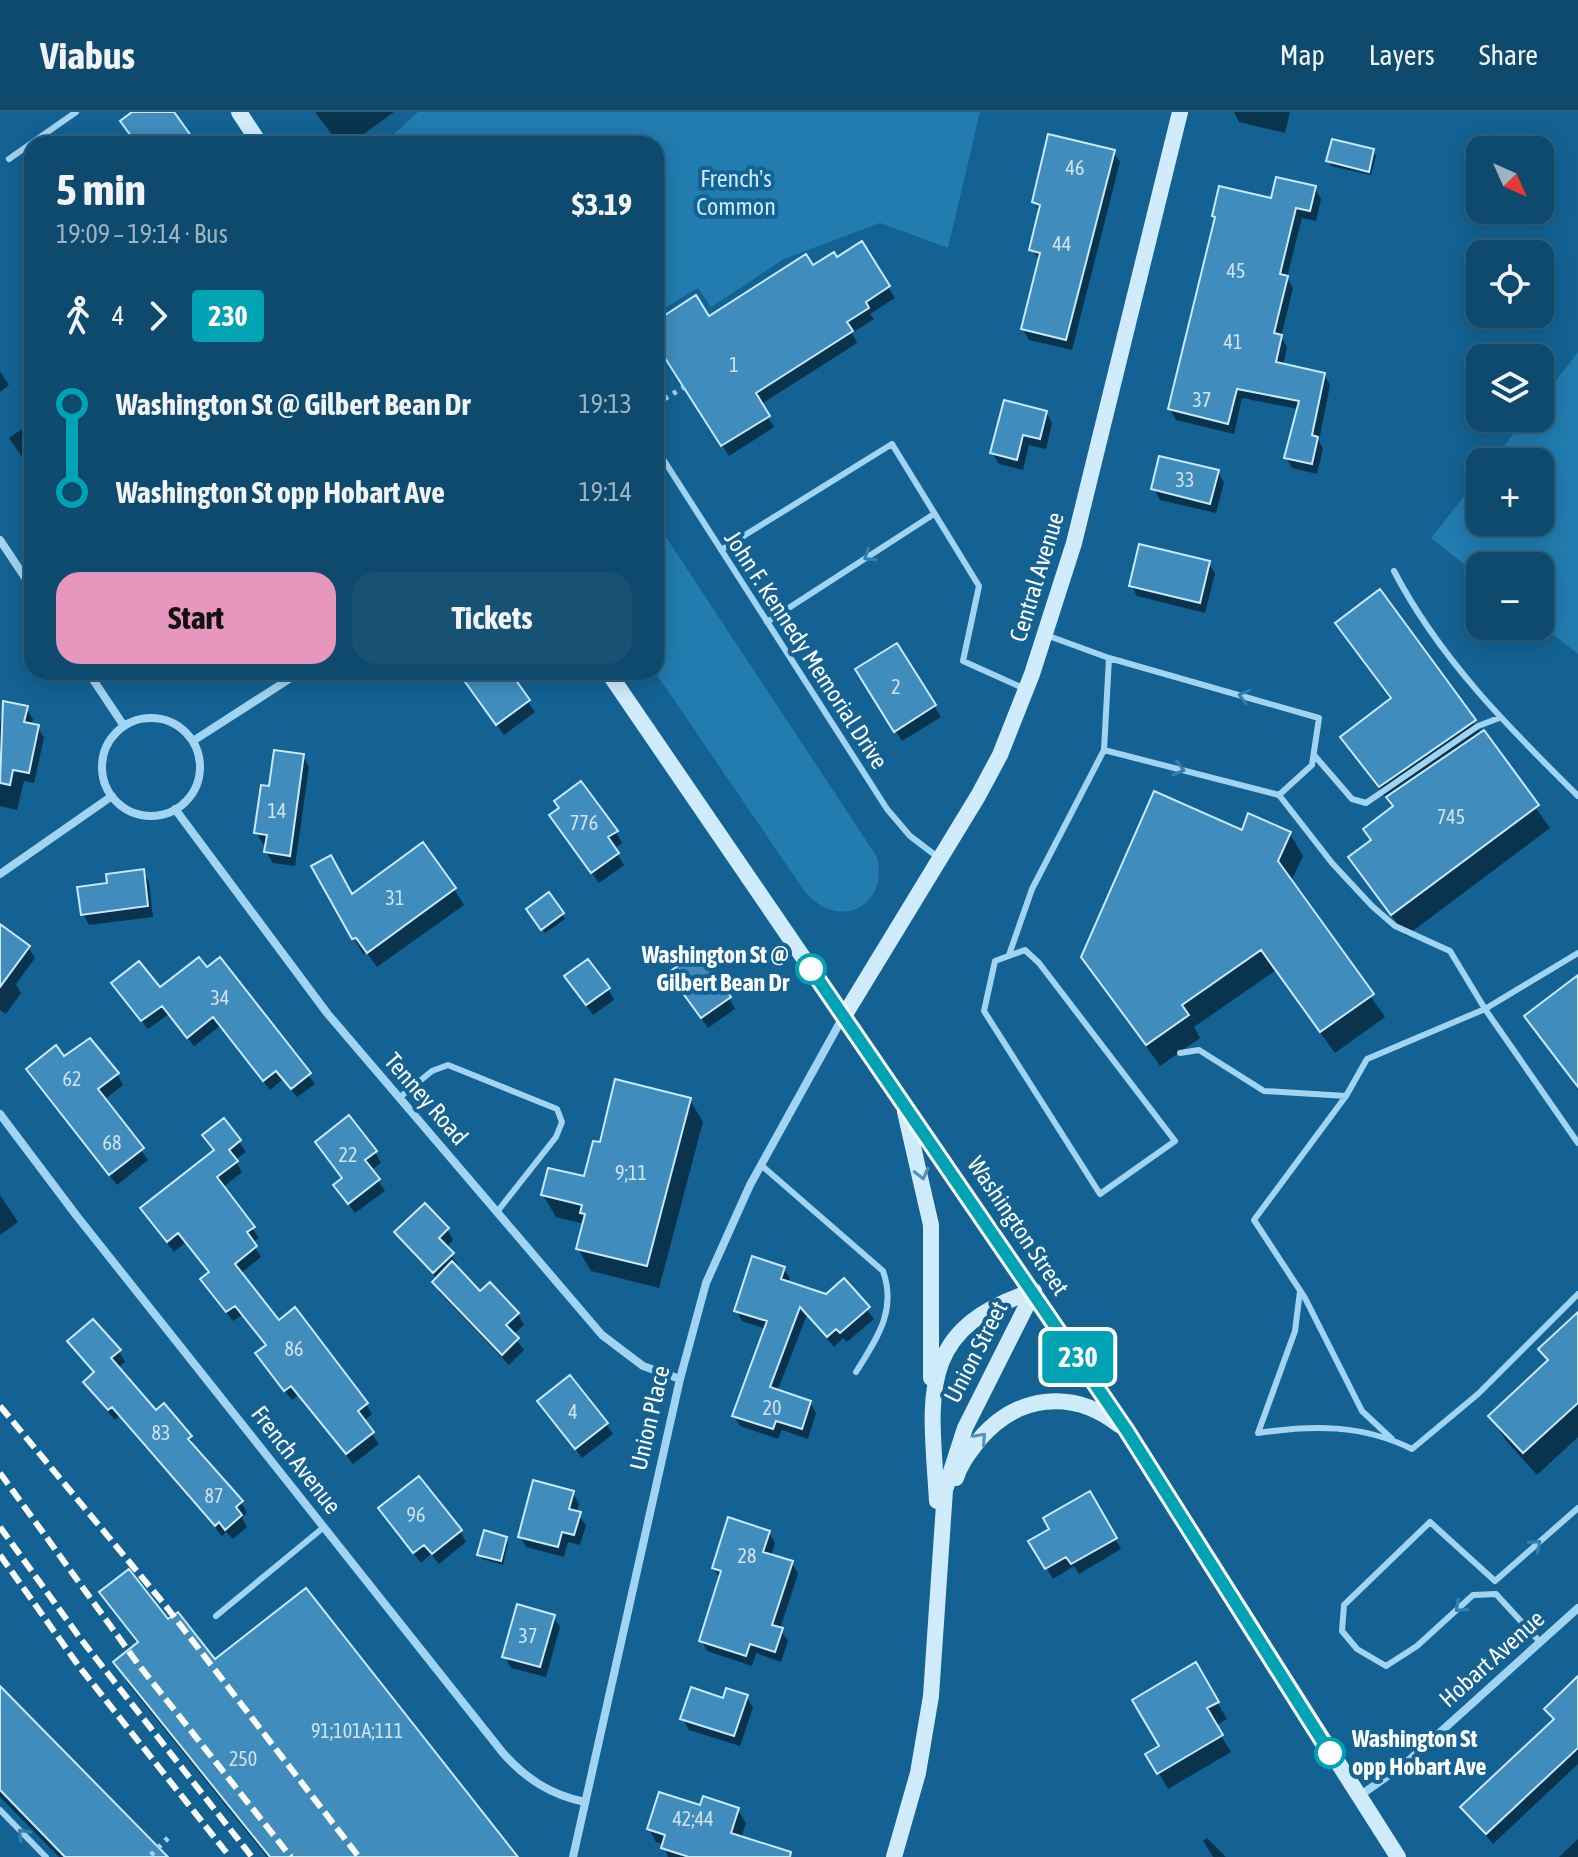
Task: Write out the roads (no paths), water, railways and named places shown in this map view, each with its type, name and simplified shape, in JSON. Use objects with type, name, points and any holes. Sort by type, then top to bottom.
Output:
[{"type":"main road","points":[[239,112],[255,136]]},
{"type":"main road","name":"Central Avenue","points":[[844,1016],[1000,755],[1026,690],[1074,543],[1180,112]]},
{"type":"main road","name":"Washington Street","points":[[613,680],[1034,1291],[1127,1431],[1398,1857]]},
{"type":"main road","points":[[901,1099],[923,1176],[931,1225],[931,1392]]},
{"type":"main road","name":"Union Street","points":[[940,1562],[931,1392],[943,1358],[965,1328],[998,1304],[1034,1291]]},
{"type":"main road","name":"Union Street","points":[[894,1857],[925,1735],[935,1652],[945,1490],[957,1447],[1034,1291]]},
{"type":"main road","points":[[940,1562],[958,1470],[983,1436],[1012,1411],[1044,1401],[1078,1402],[1102,1413],[1127,1431]]},
{"type":"street","points":[[0,540],[24,576]]},
{"type":"street","points":[[93,680],[124,726]]},
{"type":"street","points":[[193,741],[288,680]]},
{"type":"street","points":[[140,719],[167,720],[182,728],[193,741],[200,761],[199,778],[191,794],[175,809],[156,815],[139,814],[123,807],[112,796],[102,775],[103,757],[109,741],[124,726],[140,719]]},
{"type":"street","points":[[0,874],[112,796]]},
{"type":"street","name":"Tenney Road","points":[[175,809],[319,1003],[614,1347],[643,1366],[680,1379]]},
{"type":"street","name":"Union Place","points":[[573,1857],[680,1379],[706,1283],[761,1165],[844,1016]]},
{"type":"street","name":"French Avenue","points":[[0,1114],[515,1767],[557,1794],[585,1802]]},
{"type":"street","name":"Hobart Avenue","points":[[1358,1797],[1406,1763],[1578,1608]]},
{"type":"lane","points":[[42,136],[76,112]]},
{"type":"lane","points":[[9,159],[24,148]]},
{"type":"lane","points":[[721,550],[892,444],[979,586],[963,661],[1026,690]]},
{"type":"lane","name":"John F. Kennedy Memorial Drive","points":[[664,461],[887,809],[910,836],[939,858]]},
{"type":"lane","points":[[767,622],[934,514]]},
{"type":"lane","points":[[1394,571],[1413,608],[1499,718],[1578,796]]},
{"type":"lane","points":[[1046,635],[1109,658],[1319,718],[1312,765],[1279,795]]},
{"type":"lane","points":[[1009,955],[1025,950],[1039,963],[1175,1141],[1100,1194],[984,1011],[995,961],[1009,955],[1032,889],[1104,750],[1109,658]]},
{"type":"lane","points":[[1314,755],[1352,799],[1366,803],[1478,726],[1499,718]]},
{"type":"lane","points":[[1104,750],[1279,795],[1332,863],[1372,906],[1395,926],[1450,951],[1485,1009],[1578,1143]]},
{"type":"lane","points":[[1578,953],[1485,1009],[1367,1059],[1346,1096],[1254,1220],[1300,1291],[1362,1411],[1392,1439],[1412,1449],[1478,1394],[1578,1294]]},
{"type":"lane","points":[[1180,1053],[1199,1050],[1264,1091],[1346,1096]]},
{"type":"lane","points":[[399,1098],[432,1071],[448,1065],[557,1109],[562,1122],[556,1137],[497,1212]]},
{"type":"lane","points":[[761,1165],[883,1271],[890,1290],[889,1308],[883,1328],[856,1372]]},
{"type":"lane","points":[[1300,1291],[1291,1343],[1258,1433],[1312,1425],[1392,1439]]},
{"type":"lane","points":[[1540,1642],[1496,1594],[1473,1595],[1417,1646],[1386,1666],[1357,1649],[1342,1631],[1344,1605],[1430,1522],[1495,1581],[1578,1508]]},
{"type":"lane","points":[[216,1616],[324,1527]]},
{"type":"lane","points":[[0,1810],[46,1857]]},
{"type":"railway","points":[[0,1406],[165,1605],[359,1857]]},
{"type":"railway","points":[[0,1473],[138,1664],[291,1857]]},
{"type":"railway","points":[[0,1527],[80,1638],[252,1857]]},
{"type":"railway","points":[[0,1555],[78,1665],[230,1857]]},
{"type":"place","name":"Washington St @ Gilbert Bean Dr","points":[[811,969]]},
{"type":"place","name":"Washington St opp Hobart Ave","points":[[1330,1753]]},
{"type":"park label","name":"French's Common","points":[[736,193]]}]
